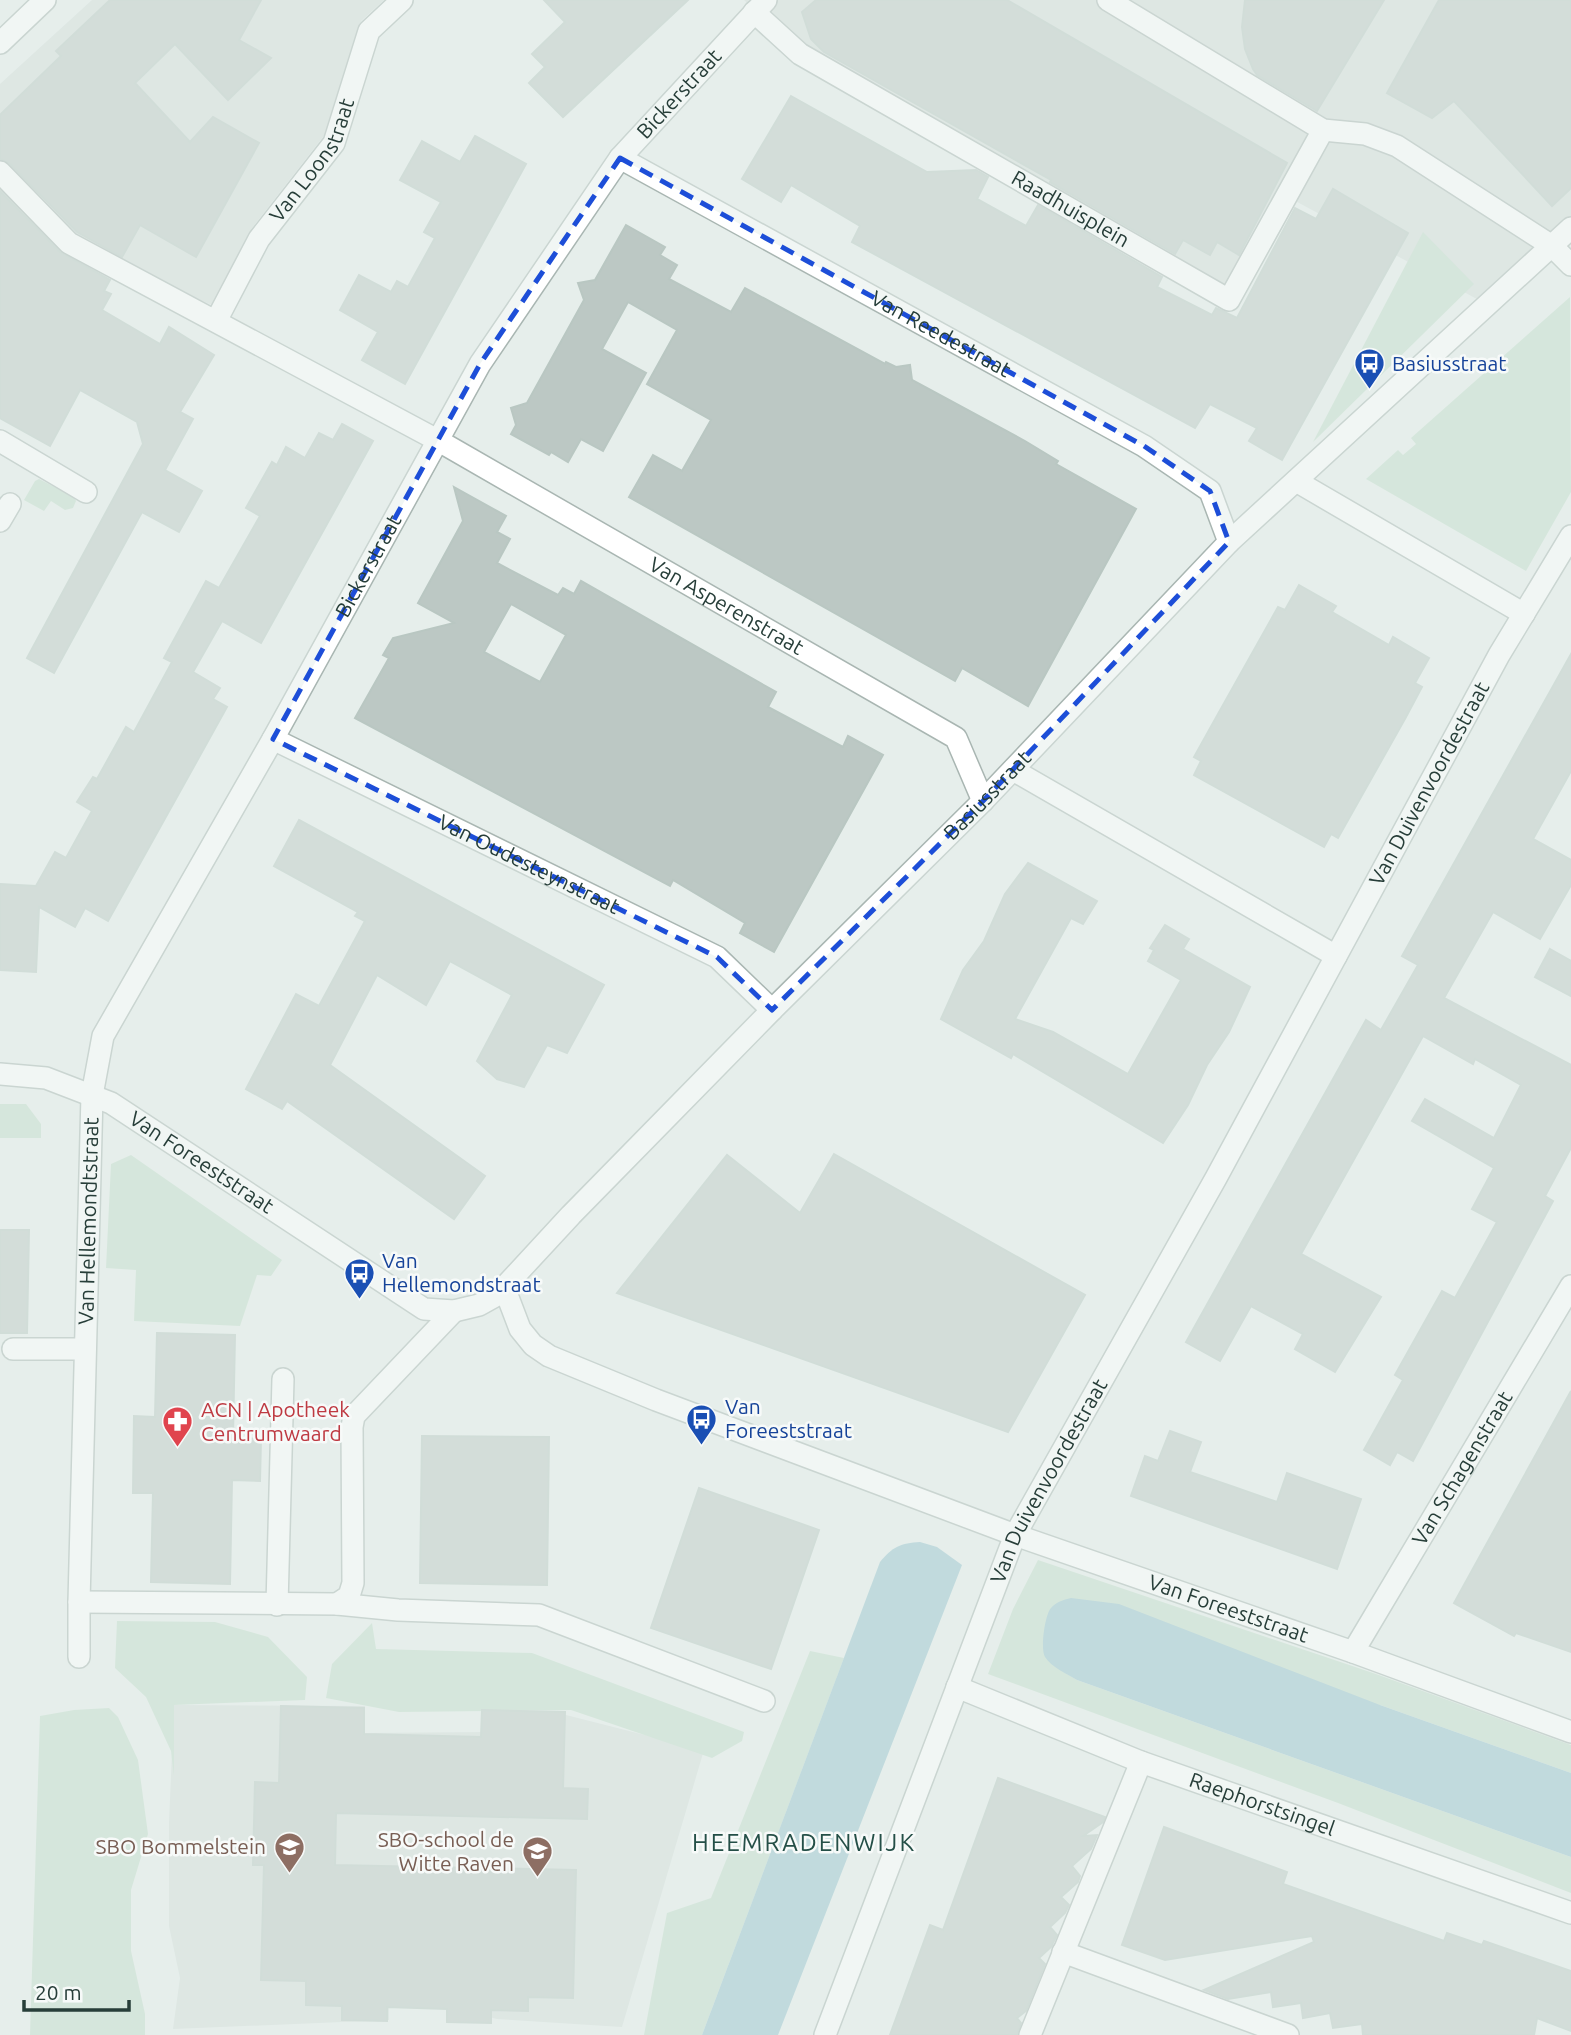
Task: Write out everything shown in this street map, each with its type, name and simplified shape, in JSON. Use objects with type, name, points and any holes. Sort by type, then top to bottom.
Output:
[{"type":"street","points":[[0,43],[45,0]]},
{"type":"street","name":"Van Loonstraat","points":[[216,321],[259,239],[334,143],[369,31],[402,0]]},
{"type":"street","points":[[1108,0],[1323,130],[1365,134],[1397,146],[1552,246],[1571,265]]},
{"type":"street","name":"Raadhuisplein","points":[[760,6],[800,54],[1228,300],[1288,197],[1323,130]]},
{"type":"street","name":"Bickerstraat","points":[[92,1095],[103,1036],[273,739],[480,364],[620,159],[760,6]]},
{"type":"street","name":"Van Reedestraat","points":[[620,159],[1144,446],[1210,491],[1229,542]]},
{"type":"street","points":[[0,172],[69,243],[439,441]]},
{"type":"street","name":"Basiusstraat","points":[[504,1287],[580,1205],[772,1010],[983,801],[1229,542],[1571,228]]},
{"type":"street","points":[[0,441],[86,492]]},
{"type":"street","name":"Van Asperenstraat","points":[[439,441],[956,738],[983,801]]},
{"type":"street","points":[[1296,481],[1524,614]]},
{"type":"street","name":"Van Duivenvoordestraat","points":[[825,2035],[1015,1535],[1216,1178],[1492,667],[1571,536]]},
{"type":"street","name":"Van Oudesteynstraat","points":[[273,739],[717,957],[772,1010]]},
{"type":"street","points":[[1013,770],[1336,956]]},
{"type":"street","points":[[0,1074],[46,1078],[92,1095]]},
{"type":"street","name":"Van Foreeststraat","points":[[92,1095],[111,1103],[159,1132],[424,1309],[454,1311],[479,1305],[497,1295],[504,1287],[520,1329],[533,1345],[549,1356],[656,1400],[1015,1535],[1353,1652],[1571,1732]]},
{"type":"street","name":"Van Hellemondtstraat","points":[[79,1657],[92,1095]]},
{"type":"street","name":"Van Schagenstraat","points":[[1353,1652],[1571,1286]]},
{"type":"street","name":"Van Foreeststraat","points":[[337,1604],[349,1596],[353,1583],[354,1416],[454,1311]]},
{"type":"street","name":"Van Hellemondtstraat","points":[[13,1349],[85,1349]]},
{"type":"street","points":[[277,1605],[283,1379]]},
{"type":"street","points":[[79,1602],[337,1604],[398,1610],[539,1615],[764,1701]]},
{"type":"street","name":"Raephorstsingel","points":[[957,1687],[1141,1762],[1571,1913]]},
{"type":"street","points":[[1030,2035],[1141,1762]]},
{"type":"street","points":[[1062,1952],[1288,2035]]},
{"type":"highlighted area","points":[[620,158],[1144,446],[1210,491],[1229,542],[983,801],[772,1010],[717,957],[273,739],[480,364]]},
{"type":"shaded area","points":[[92,0],[384,0],[361,21],[326,133],[252,228],[212,305],[69,243],[0,312],[0,84]]},
{"type":"shaded area","points":[[744,0],[1571,0],[1571,228],[1488,305],[1288,197],[1229,300],[800,54]]},
{"type":"shaded area","points":[[174,1705],[365,1706],[365,1733],[486,1732],[486,1715],[566,1715],[704,1750],[622,2027],[497,2019],[452,2008],[389,2008],[389,2020],[173,2029],[180,1978],[169,1926],[169,1823]]},
{"type":"green space","points":[[1423,232],[1474,284],[1313,442]]},
{"type":"green space","points":[[1570,297],[1571,492],[1526,571],[1366,479],[1398,450],[1403,455],[1416,444],[1411,438]]},
{"type":"green space","points":[[39,479],[74,497],[76,501],[73,508],[65,510],[51,501],[44,511],[24,500]]},
{"type":"green space","points":[[0,1104],[26,1104],[41,1124],[41,1138],[0,1138]]},
{"type":"green space","points":[[131,1155],[282,1260],[271,1276],[257,1275],[240,1326],[134,1321],[136,1270],[106,1268],[111,1164]]},
{"type":"green space","points":[[1038,1560],[1376,1674],[1571,1745],[1571,1773],[1380,1705],[1062,1671],[1077,1680],[1571,1857],[1571,1893],[1338,1803],[988,1674],[1013,1609]]},
{"type":"green space","points":[[117,1621],[215,1622],[268,1637],[307,1677],[305,1700],[174,1705],[174,1776],[171,1751],[146,1697],[115,1668]]},
{"type":"green space","points":[[372,1623],[376,1649],[532,1653],[744,1732],[742,1741],[712,1758],[571,1710],[399,1712],[326,1698],[332,1664]]},
{"type":"green space","points":[[810,1651],[844,1658],[702,2035],[644,2035],[667,1913],[711,1898]]},
{"type":"green space","points":[[109,1708],[118,1717],[138,1760],[148,1834],[131,1890],[131,1951],[145,2014],[145,2035],[30,2035],[40,1716]]},
{"type":"water","points":[[920,1542],[937,1547],[962,1565],[778,2035],[702,2035],[880,1562],[897,1547]]},
{"type":"water","points":[[1071,1598],[1119,1604],[1380,1705],[1571,1773],[1571,1857],[1077,1680],[1051,1664],[1045,1657],[1043,1647],[1049,1612],[1057,1603]]},
{"type":"building","points":[[110,0],[261,0],[239,40],[271,58],[228,100],[175,44],[135,83],[190,142],[213,117],[259,143],[196,257],[140,225],[122,257],[77,232],[9,163],[0,159],[0,115],[61,56],[56,51]]},
{"type":"building","points":[[544,0],[688,0],[563,117],[529,83],[545,67],[532,54],[565,22]]},
{"type":"building","points":[[816,0],[1007,0],[1287,163],[1239,255],[1217,242],[1210,255],[1183,240],[1175,254],[1050,182],[1051,180],[824,52],[811,39],[802,12]]},
{"type":"building","points":[[1245,0],[1384,0],[1317,111],[1257,75],[1253,69],[1245,49],[1242,27]]},
{"type":"building","points":[[1439,0],[1571,0],[1571,188],[1552,206],[1454,101],[1432,118],[1387,93]]},
{"type":"building","points":[[791,96],[927,172],[976,170],[988,177],[977,199],[1026,226],[1038,205],[1162,277],[1157,287],[1212,315],[1216,308],[1237,318],[1295,208],[1316,219],[1333,189],[1408,233],[1282,460],[1249,441],[1257,428],[1210,404],[1195,428],[852,242],[860,226],[791,185],[781,202],[742,179]]},
{"type":"building","points":[[475,136],[526,164],[405,384],[362,360],[378,332],[340,310],[359,275],[391,292],[397,281],[408,287],[435,238],[424,232],[441,202],[400,180],[422,141],[460,162]]},
{"type":"building","points":[[0,191],[60,252],[110,280],[104,291],[111,294],[102,310],[160,344],[169,327],[214,355],[180,412],[193,419],[165,470],[202,491],[179,532],[142,512],[54,673],[27,658],[143,444],[137,422],[80,390],[50,446],[0,418]]},
{"type":"building","points":[[626,225],[665,247],[660,255],[677,265],[669,279],[731,312],[745,288],[885,364],[886,362],[896,367],[910,365],[912,380],[1025,441],[1058,461],[1056,464],[1136,509],[1028,706],[962,668],[955,681],[629,497],[653,455],[682,471],[711,420],[647,384],[677,330],[628,302],[602,349],[646,373],[603,451],[581,439],[568,462],[511,434],[516,425],[511,408],[527,403],[584,300],[578,283],[595,280]]},
{"type":"building","points":[[342,424],[373,441],[261,643],[222,621],[193,672],[220,688],[213,699],[227,707],[108,921],[85,908],[75,927],[39,907],[36,972],[0,970],[0,884],[36,886],[55,852],[66,858],[92,811],[77,802],[93,777],[97,779],[126,727],[134,732],[172,662],[164,658],[206,581],[219,588],[260,516],[246,508],[272,462],[277,465],[286,447],[305,458],[319,433],[333,440]]},
{"type":"building","points":[[454,487],[506,516],[497,532],[510,539],[497,563],[558,595],[563,588],[574,594],[581,581],[776,692],[768,707],[843,747],[848,736],[883,755],[774,952],[740,933],[745,923],[673,880],[670,886],[355,718],[389,658],[383,655],[393,638],[454,623],[418,603],[463,521]],"holes":[[[511,604],[566,635],[540,682],[484,652]]]},
{"type":"building","points":[[1299,585],[1336,606],[1332,612],[1389,645],[1393,637],[1429,658],[1415,683],[1422,687],[1406,717],[1338,838],[1331,834],[1324,847],[1194,775],[1201,761],[1194,757],[1278,607],[1285,610]]},
{"type":"building","points":[[1571,654],[1571,771],[1533,839],[1571,860],[1571,885],[1540,939],[1493,912],[1444,998],[1571,1065],[1571,1148],[1545,1196],[1553,1201],[1413,1461],[1397,1452],[1390,1465],[1364,1450],[1403,1380],[1395,1375],[1442,1291],[1455,1298],[1497,1222],[1472,1209],[1494,1168],[1412,1121],[1425,1099],[1494,1138],[1521,1085],[1475,1059],[1473,1064],[1423,1036],[1301,1254],[1381,1297],[1335,1372],[1295,1349],[1303,1334],[1251,1306],[1220,1361],[1186,1342],[1366,1020],[1381,1030],[1418,965],[1402,956]]},
{"type":"building","points":[[299,820],[604,985],[567,1053],[547,1045],[524,1087],[497,1079],[477,1061],[512,995],[450,961],[426,1005],[377,975],[330,1065],[485,1176],[454,1219],[287,1101],[282,1109],[246,1089],[296,994],[319,1006],[365,921],[355,916],[358,912],[274,866]]},
{"type":"building","points":[[1028,863],[1097,901],[1083,924],[1071,918],[1015,1019],[1053,1032],[1128,1074],[1181,980],[1148,961],[1154,950],[1150,948],[1165,925],[1189,939],[1183,949],[1250,987],[1229,1032],[1163,1143],[1013,1054],[1011,1058],[941,1019],[963,970],[984,941],[1005,894]]},
{"type":"building","points":[[1550,949],[1571,961],[1571,996],[1535,977]]},
{"type":"building","points":[[834,1154],[1085,1295],[1008,1432],[617,1293],[727,1155],[800,1213]]},
{"type":"building","points":[[0,1230],[29,1230],[27,1333],[0,1333]]},
{"type":"building","points":[[157,1333],[235,1335],[233,1438],[261,1439],[260,1481],[232,1480],[230,1584],[151,1582],[153,1493],[133,1493],[134,1416],[155,1417]]},
{"type":"building","points":[[1571,1391],[1571,1652],[1516,1633],[1514,1636],[1454,1603]]},
{"type":"building","points":[[1170,1431],[1201,1442],[1190,1472],[1277,1502],[1287,1473],[1361,1499],[1337,1569],[1131,1496],[1145,1456],[1158,1461]]},
{"type":"building","points":[[422,1436],[549,1437],[547,1585],[420,1583]]},
{"type":"building","points":[[699,1488],[819,1530],[771,1669],[651,1628]]},
{"type":"building","points":[[281,1706],[364,1708],[364,1734],[481,1737],[482,1710],[565,1712],[563,1788],[588,1789],[587,1819],[336,1813],[335,1865],[576,1870],[573,1998],[528,1997],[528,2011],[491,2010],[491,2023],[447,2022],[447,2009],[387,2007],[387,2021],[342,2020],[342,2006],[306,2005],[306,1981],[261,1980],[264,1865],[253,1865],[255,1782],[279,1783]]},
{"type":"building","points":[[998,1778],[1105,1817],[1103,1822],[1083,1836],[1097,1835],[1091,1849],[1072,1866],[1080,1876],[1078,1882],[1061,1897],[1069,1905],[1065,1913],[1050,1927],[1057,1935],[1051,1947],[1039,1958],[1045,1964],[1026,2011],[1017,2018],[1021,2023],[1017,2035],[890,2035],[930,1925],[943,1930]]},
{"type":"building","points":[[1164,1827],[1287,1872],[1283,1884],[1444,1941],[1447,1933],[1482,1945],[1484,1941],[1571,1971],[1571,2031],[1537,2018],[1534,2035],[1363,2035],[1362,2024],[1333,2028],[1330,2013],[1303,2018],[1301,2003],[1273,2007],[1271,1992],[1228,1999],[1204,1990],[1314,1942],[1312,1936],[1165,1960],[1122,1945]]},
{"type":"place","name":"Basiusstraat","points":[[1369,391]]},
{"type":"place","name":"Van Hellemondstraat","points":[[359,1300]]},
{"type":"place","name":"Van Foreeststraat","points":[[702,1446]]},
{"type":"place","name":"ACN | Apotheek Centrumwaard","points":[[178,1449]]},
{"type":"place","name":"SBO Bommelstein","points":[[289,1874]]},
{"type":"place","name":"SBO-school de Witte Raven","points":[[537,1879]]},
{"type":"district","name":"HEEMRADENWIJK","points":[[804,1843]]}]
